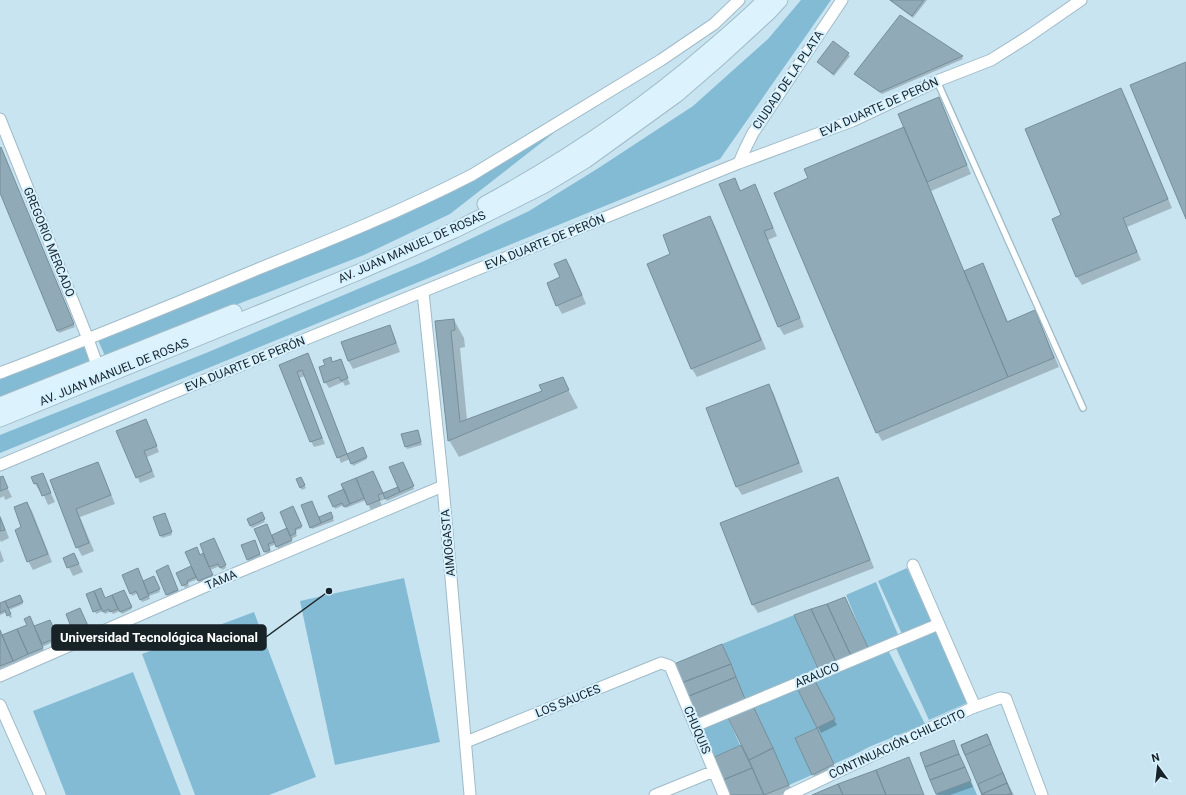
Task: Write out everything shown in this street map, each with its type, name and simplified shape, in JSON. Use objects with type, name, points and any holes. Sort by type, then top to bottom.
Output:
[{"type":"main road","name":"AV. JUAN MANUEL DE ROSAS","points":[[0,405],[97,365],[327,275],[475,210],[530,179],[606,131],[654,96],[728,35],[765,0]]},
{"type":"main road","name":"AV. JUAN MANUEL DE ROSAS","points":[[0,419],[358,272],[455,230],[543,186],[586,160],[676,95],[769,12],[780,0]]},
{"type":"street","points":[[0,374],[385,217],[472,175],[661,60],[714,24],[739,0]]},
{"type":"street","name":"CIUDAD DE LA PLATA","points":[[739,163],[753,133],[842,0]]},
{"type":"street","name":"EVA DUARTE DE PERÓN","points":[[0,465],[739,163],[852,121],[937,81],[991,60],[1029,36],[1080,0]]},
{"type":"street","name":"GREGORIO MERCADO","points":[[0,119],[97,365]]},
{"type":"street","name":"AIMOGASTA","points":[[423,292],[443,486],[470,795]]},
{"type":"street","name":"TAMA","points":[[0,676],[236,573],[443,486]]},
{"type":"street","points":[[913,565],[975,707]]},
{"type":"street","name":"ARAUCO","points":[[695,726],[939,624]]},
{"type":"street","name":"LOS SAUCES","points":[[466,742],[660,663],[670,666]]},
{"type":"street","name":"CHUQUIS","points":[[670,666],[724,795]]},
{"type":"street","name":"CONTINUACIÓN CHILECITO","points":[[789,795],[975,707],[1000,698],[1006,699],[1042,795]]},
{"type":"street","points":[[0,705],[38,794]]},
{"type":"street","points":[[655,795],[714,771]]},
{"type":"lane","points":[[937,81],[1083,408]]},
{"type":"shaded area","points":[[801,0],[831,0],[720,159],[0,453],[0,435],[206,353],[422,262],[529,211],[597,169],[693,106],[768,39]]},
{"type":"shaded area","points":[[555,132],[450,214],[364,255],[105,356],[98,340],[397,218],[456,190]]},
{"type":"shaded area","points":[[83,345],[90,362],[0,398],[0,378]]},
{"type":"shaded area","points":[[907,568],[931,621],[902,634],[878,581]]},
{"type":"shaded area","points":[[404,578],[440,742],[335,765],[300,601]]},
{"type":"shaded area","points":[[876,582],[899,637],[868,648],[846,595]]},
{"type":"shaded area","points":[[254,612],[316,777],[269,795],[195,795],[142,654]]},
{"type":"shaded area","points":[[794,615],[820,674],[886,646],[925,724],[869,747],[834,764],[816,728],[795,738],[812,775],[789,785],[752,704],[789,687],[747,704],[722,644]],"holes":[[[813,677],[817,727],[795,684]]]},
{"type":"shaded area","points":[[936,629],[969,702],[929,720],[896,648]]},
{"type":"shaded area","points":[[133,672],[181,795],[66,795],[33,711]]},
{"type":"shaded area","points":[[726,714],[740,745],[710,759],[695,726]]},
{"type":"shaded area","points":[[971,781],[977,795],[936,795],[936,794]]},
{"type":"building","points":[[890,0],[924,0],[912,16]]},
{"type":"building","points":[[900,15],[963,56],[880,92],[854,74]]},
{"type":"building","points":[[833,41],[849,53],[833,74],[817,62]]},
{"type":"building","points":[[1186,62],[1186,219],[1130,85]]},
{"type":"building","points":[[1121,88],[1168,199],[1123,218],[1137,252],[1076,277],[1052,219],[1061,215],[1025,129]]},
{"type":"building","points":[[939,97],[967,165],[927,182],[898,114]]},
{"type":"building","points":[[904,127],[1008,377],[876,433],[774,193],[808,178],[804,169]]},
{"type":"building","points":[[1,147],[74,324],[57,331],[0,193]]},
{"type":"building","points":[[735,178],[740,191],[755,184],[773,228],[764,231],[800,318],[778,327],[719,184]]},
{"type":"building","points":[[710,216],[761,340],[691,369],[647,264],[670,254],[663,235]]},
{"type":"building","points":[[566,259],[582,295],[556,306],[547,283],[560,277],[554,264]]},
{"type":"building","points":[[983,263],[1007,322],[1035,310],[1054,358],[1008,377],[964,271]]},
{"type":"building","points":[[454,319],[455,330],[451,331],[460,422],[542,391],[539,385],[563,377],[569,390],[448,441],[435,321]]},
{"type":"building","points":[[390,325],[396,343],[348,361],[341,342]]},
{"type":"building","points":[[308,353],[347,454],[337,458],[302,370],[297,372],[322,438],[310,442],[279,365]]},
{"type":"building","points":[[331,357],[332,362],[341,359],[348,378],[341,381],[339,377],[324,383],[319,367],[325,365],[323,360]]},
{"type":"building","points":[[769,384],[799,463],[736,487],[706,408]]},
{"type":"building","points":[[146,419],[157,446],[144,451],[152,471],[136,478],[116,431]]},
{"type":"building","points":[[418,430],[421,442],[405,447],[401,434]]},
{"type":"building","points":[[363,447],[367,457],[351,464],[347,454]]},
{"type":"building","points":[[98,462],[111,495],[76,509],[89,543],[76,548],[50,480]]},
{"type":"building","points":[[403,462],[414,486],[400,492],[389,467]]},
{"type":"building","points":[[373,471],[383,493],[378,495],[380,500],[367,505],[356,478]]},
{"type":"building","points":[[43,473],[51,493],[42,496],[37,483],[34,484],[31,477]]},
{"type":"building","points":[[3,476],[8,488],[0,491],[0,477]]},
{"type":"building","points":[[301,477],[305,485],[300,488],[296,479]]},
{"type":"building","points":[[838,477],[870,560],[752,605],[720,523]]},
{"type":"building","points":[[356,478],[364,498],[350,504],[341,484]]},
{"type":"building","points":[[398,487],[400,492],[385,499],[383,493]]},
{"type":"building","points":[[344,489],[350,504],[344,507],[342,503],[333,507],[328,496]]},
{"type":"building","points":[[312,501],[321,523],[310,528],[301,505]]},
{"type":"building","points":[[27,502],[48,554],[27,562],[15,530],[21,527],[14,507]]},
{"type":"building","points":[[293,506],[302,526],[295,529],[296,533],[290,536],[280,512]]},
{"type":"building","points":[[262,512],[265,519],[250,526],[247,519]]},
{"type":"building","points":[[331,512],[333,518],[321,523],[319,517]]},
{"type":"building","points":[[165,513],[172,532],[160,536],[153,517]]},
{"type":"building","points":[[0,517],[5,530],[0,531]]},
{"type":"building","points":[[267,524],[274,542],[268,544],[270,550],[264,552],[254,529]]},
{"type":"building","points":[[287,528],[292,540],[276,547],[272,535]]},
{"type":"building","points":[[214,538],[226,565],[220,568],[218,564],[209,567],[200,544]]},
{"type":"building","points":[[255,540],[260,554],[247,560],[241,545]]},
{"type":"building","points":[[197,547],[200,555],[203,553],[213,575],[198,581],[185,552]]},
{"type":"building","points":[[74,553],[79,564],[67,568],[63,558]]},
{"type":"building","points":[[168,565],[178,590],[166,595],[156,571]]},
{"type":"building","points":[[191,566],[196,577],[187,581],[188,583],[182,586],[176,573]]},
{"type":"building","points":[[138,568],[149,596],[140,600],[136,591],[130,594],[122,575]]},
{"type":"building","points":[[154,576],[160,589],[148,594],[143,581]]},
{"type":"building","points":[[101,588],[105,598],[112,595],[118,609],[110,612],[109,609],[103,612],[94,591]]},
{"type":"building","points":[[124,590],[132,607],[120,612],[112,595]]},
{"type":"building","points":[[94,591],[101,609],[93,612],[86,594]]},
{"type":"building","points":[[20,595],[23,602],[8,608],[5,601]]},
{"type":"building","points":[[845,597],[870,652],[853,660],[827,604]]},
{"type":"building","points":[[5,601],[11,614],[7,616],[5,610],[0,613],[0,603]]},
{"type":"building","points":[[827,604],[853,660],[838,666],[811,609]]},
{"type":"building","points":[[80,608],[89,628],[85,630],[83,628],[73,632],[66,614]]},
{"type":"building","points":[[811,609],[838,666],[820,673],[794,615]]},
{"type":"building","points":[[30,616],[43,648],[28,654],[17,629],[27,625],[24,619]]},
{"type":"building","points":[[50,620],[58,637],[42,644],[34,626]]},
{"type":"building","points":[[17,629],[28,654],[13,661],[2,635]]},
{"type":"building","points":[[0,630],[13,661],[0,666]]},
{"type":"building","points":[[722,644],[731,664],[681,683],[674,664]]},
{"type":"building","points":[[731,664],[736,677],[684,698],[679,684]]},
{"type":"building","points":[[736,677],[747,704],[695,726],[684,698]]},
{"type":"building","points":[[813,677],[835,719],[817,728],[795,684]]},
{"type":"building","points":[[752,704],[773,748],[749,760],[726,714]]},
{"type":"building","points":[[817,728],[834,764],[812,775],[795,738]]},
{"type":"building","points":[[987,734],[1012,795],[982,795],[961,745]]},
{"type":"building","points":[[987,734],[991,744],[965,755],[961,745]]},
{"type":"building","points":[[954,740],[959,754],[925,767],[920,753]]},
{"type":"building","points":[[741,745],[752,768],[723,780],[710,759]]},
{"type":"building","points":[[773,748],[789,785],[764,795],[749,760]]},
{"type":"building","points":[[959,754],[965,767],[930,780],[925,767]]},
{"type":"building","points":[[909,757],[924,795],[886,795],[876,770]]},
{"type":"building","points":[[965,767],[971,781],[936,794],[930,780]]},
{"type":"building","points":[[752,768],[764,795],[729,795],[723,780]]},
{"type":"building","points":[[876,770],[886,795],[843,795],[838,784]]},
{"type":"building","points":[[1003,773],[1007,783],[982,794],[978,784]]},
{"type":"building","points":[[1007,783],[1011,793],[1006,795],[982,795],[982,794]]},
{"type":"building","points":[[838,784],[843,795],[812,795]]},
{"type":"place","name":"Universidad Tecnológica Nacional","points":[[329,591]]}]
